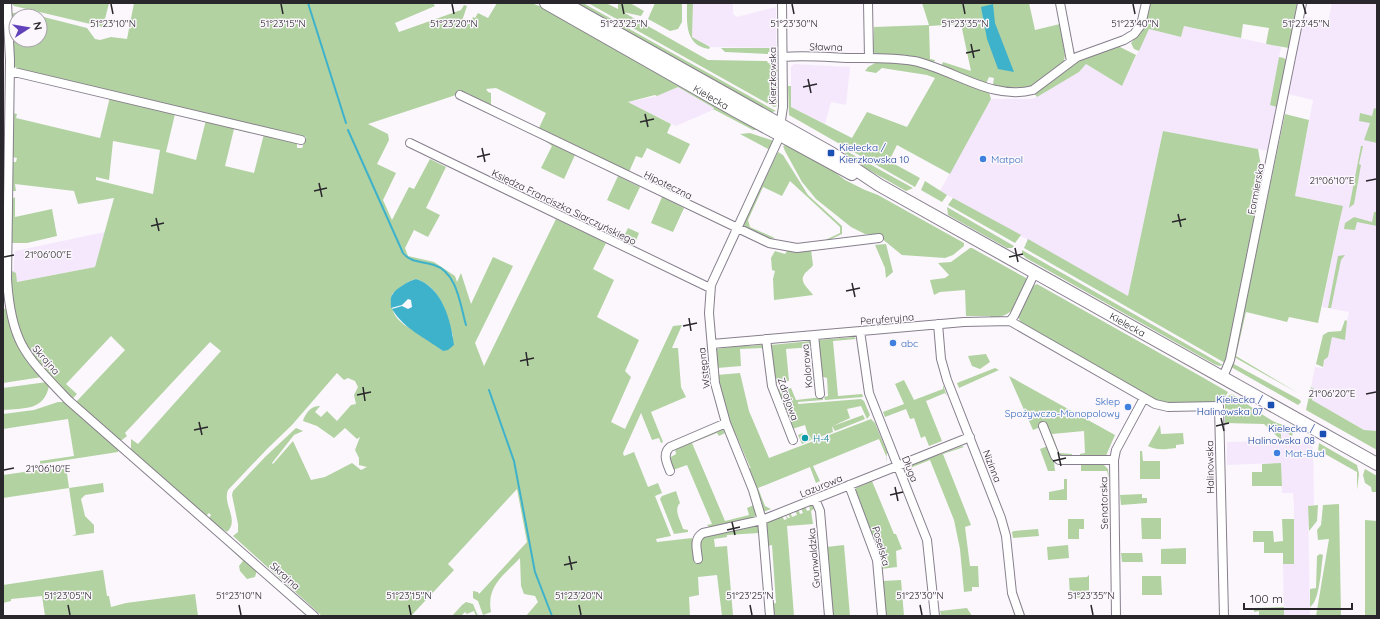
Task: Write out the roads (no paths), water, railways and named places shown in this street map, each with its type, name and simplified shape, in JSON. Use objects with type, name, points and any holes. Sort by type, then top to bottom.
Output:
[{"type":"main road","name":"Kielecka","points":[[554,4],[779,130],[851,174],[879,185],[1377,464]]},
{"type":"street","name":"Skrajna","points":[[7,3],[6,22],[10,71],[6,302],[22,349],[68,400],[314,616]]},
{"type":"street","name":"Kierzkowska","points":[[779,130],[783,107],[782,3]]},
{"type":"street","points":[[868,3],[870,58]]},
{"type":"street","points":[[1060,3],[1072,61]]},
{"type":"street","name":"Sławna","points":[[783,57],[870,58],[914,61],[994,90],[1015,93],[1033,90],[1072,61],[1089,52],[1124,40],[1134,34],[1141,25],[1146,3]]},
{"type":"street","name":"Formierska","points":[[1223,377],[1230,360],[1235,337],[1302,3]]},
{"type":"street","points":[[10,71],[301,140]]},
{"type":"street","name":"Hipoteczna","points":[[460,95],[769,243],[789,248],[812,247],[879,238]]},
{"type":"street","name":"Wstępna","points":[[770,616],[762,520],[753,490],[726,423],[715,383],[709,305],[710,288],[775,151],[779,130]]},
{"type":"street","name":"Księdza Franciszka Siarczyńskiego","points":[[410,143],[710,288]]},
{"type":"street","points":[[1010,321],[1035,272]]},
{"type":"street","name":"Peryferyjna","points":[[712,344],[938,324],[1010,321]]},
{"type":"street","name":"Halinowska","points":[[1010,321],[1159,406],[1219,406],[1224,616]]},
{"type":"street","name":"Nizinna","points":[[938,324],[944,369],[1003,523],[1012,593],[1020,616]]},
{"type":"street","name":"Długa","points":[[860,332],[869,393],[927,540],[934,616]]},
{"type":"street","name":"Kolorowa","points":[[814,336],[820,394]]},
{"type":"street","name":"Zdrojowa","points":[[766,339],[772,386],[793,440]]},
{"type":"street","name":"Senatorska","points":[[1116,616],[1114,460],[1116,450],[1144,398]]},
{"type":"street","points":[[670,471],[666,456],[668,449],[726,423]]},
{"type":"street","points":[[1044,426],[1055,456],[1059,460],[1114,460]]},
{"type":"street","name":"Lazurowa","points":[[698,559],[696,542],[700,535],[762,520],[970,437]]},
{"type":"street","name":"Poselska","points":[[849,485],[877,560],[882,616]]},
{"type":"street","name":"Grunwaldzka","points":[[815,499],[820,515],[829,616]]},
{"type":"water","points":[[993,4],[995,23],[1014,72],[998,69],[987,39],[981,7]]},
{"type":"water","points":[[416,279],[425,283],[432,289],[444,306],[448,315],[454,345],[448,350],[443,351],[408,327],[392,309],[402,306],[408,309],[412,307],[411,300],[408,299],[402,305],[391,308],[391,298],[394,292],[403,285]]},
{"type":"waterway","points":[[308,3],[346,123]]},
{"type":"waterway","points":[[348,130],[403,253],[410,259],[434,265],[448,274],[456,290],[466,325]]},
{"type":"waterway","points":[[489,390],[514,461],[535,572],[552,616]]},
{"type":"place","name":"Kielecka / Kierzkowska 10","points":[[831,153]]},
{"type":"place","name":"Matpol","points":[[983,159]]},
{"type":"place","name":"abc","points":[[893,343]]},
{"type":"place","name":"Kielecka / Halinowska 07","points":[[1271,405]]},
{"type":"place","name":"Sklep Spożywczo-Monopolowy","points":[[1128,407]]},
{"type":"place","name":"Kielecka / Halinowska 08","points":[[1323,434]]},
{"type":"place","name":"H-4","points":[[805,438]]},
{"type":"place","name":"Mat-Bud","points":[[1277,453]]}]
